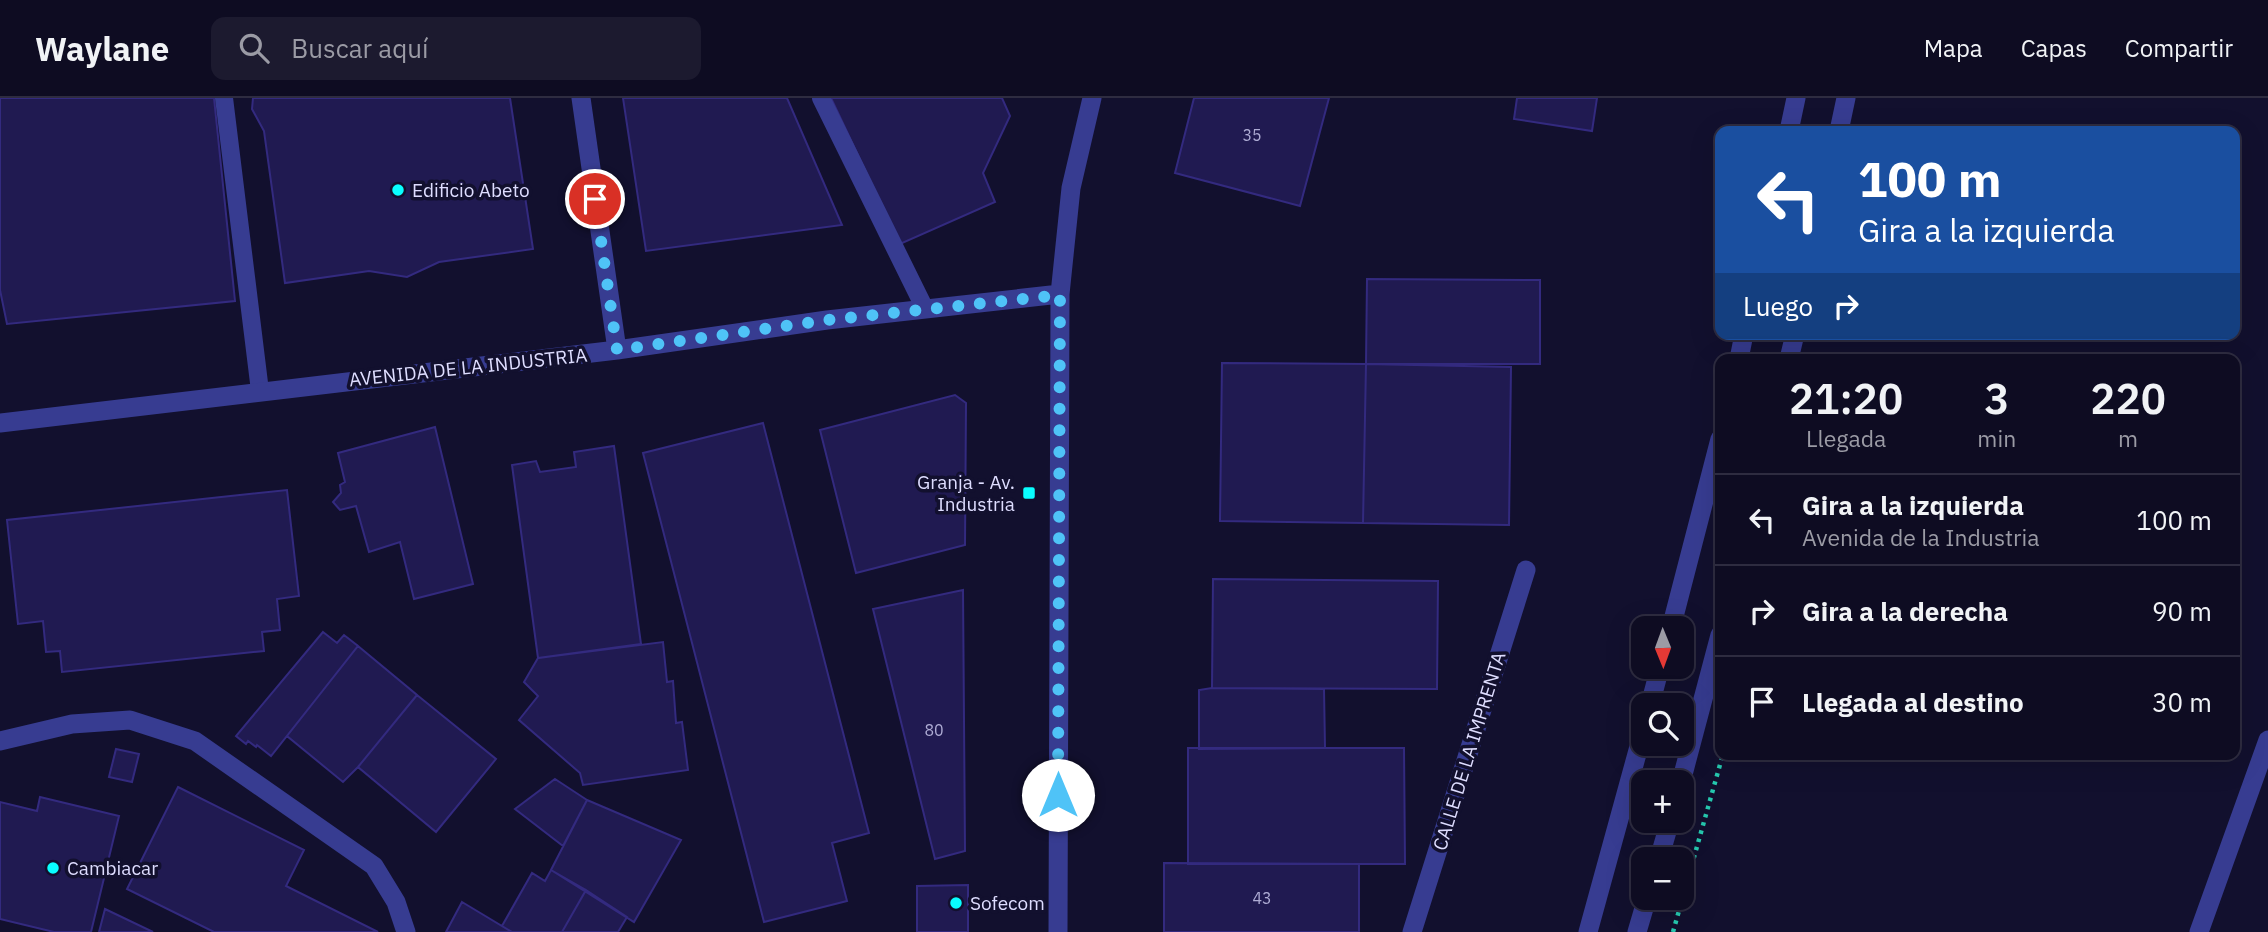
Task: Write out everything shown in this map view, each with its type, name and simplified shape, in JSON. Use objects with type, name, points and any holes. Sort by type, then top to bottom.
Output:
[{"type":"street","points":[[581,98],[617,350]]},
{"type":"street","points":[[1058,932],[1060,295],[1071,188],[1092,98]]},
{"type":"street","points":[[1790,126],[1796,98]]},
{"type":"street","points":[[1840,126],[1846,98]]},
{"type":"street","name":"AVENIDA DE LA INDUSTRIA","points":[[0,423],[617,350],[827,320],[1060,295]]},
{"type":"street","points":[[1674,616],[1715,458]]},
{"type":"street","name":"CALLE DE LA IMPRENTA","points":[[1412,932],[1526,569]]},
{"type":"street","points":[[1685,770],[1715,654]]},
{"type":"street","points":[[0,741],[72,724],[130,720],[195,741],[374,866],[396,902],[405,932]]},
{"type":"street","points":[[2199,932],[2268,740]]},
{"type":"street","points":[[1588,932],[1636,756]]},
{"type":"street","points":[[1637,932],[1643,910]]},
{"type":"lane","points":[[224,98],[260,391]]},
{"type":"lane","points":[[821,98],[925,309]]},
{"type":"path","points":[[1673,932],[1721,760]]},
{"type":"building","points":[[0,98],[214,98],[235,301],[7,324],[0,290]]},
{"type":"building","name":"Edificio Abeto","points":[[253,98],[510,98],[533,249],[439,262],[407,277],[369,271],[285,283],[264,131],[252,109]]},
{"type":"building","points":[[623,98],[787,98],[842,225],[646,251]]},
{"type":"building","points":[[831,98],[1002,98],[1010,116],[983,173],[995,202],[900,244]]},
{"type":"building","points":[[1194,98],[1329,98],[1300,206],[1175,173]]},
{"type":"building","points":[[1517,98],[1597,98],[1592,131],[1514,119]]},
{"type":"building","points":[[1367,279],[1540,280],[1540,364],[1366,364]]},
{"type":"building","points":[[1222,363],[1366,364],[1363,523],[1220,521]]},
{"type":"building","points":[[1366,364],[1511,367],[1509,525],[1363,523]]},
{"type":"building","points":[[955,395],[966,403],[965,545],[856,573],[820,430]]},
{"type":"building","points":[[763,423],[869,833],[832,843],[847,901],[764,922],[643,453]]},
{"type":"building","points":[[435,427],[473,584],[414,599],[400,542],[369,552],[356,506],[340,510],[333,502],[341,493],[340,485],[345,482],[338,453]]},
{"type":"building","points":[[614,446],[641,644],[538,658],[512,465],[536,461],[540,472],[576,467],[574,452]]},
{"type":"building","points":[[287,490],[299,596],[277,599],[280,630],[262,632],[264,651],[62,672],[60,651],[46,652],[43,621],[18,624],[7,520]]},
{"type":"building","points":[[1213,579],[1438,581],[1437,689],[1212,688]]},
{"type":"building","points":[[963,590],[965,851],[935,859],[873,609]]},
{"type":"building","points":[[323,632],[337,643],[344,635],[358,646],[271,756],[257,745],[256,747],[248,741],[246,744],[236,736]]},
{"type":"building","points":[[663,642],[667,682],[673,681],[676,723],[682,722],[688,770],[583,785],[580,773],[519,720],[538,696],[524,682],[538,658]]},
{"type":"building","points":[[358,646],[417,695],[343,782],[287,736]]},
{"type":"building","points":[[1324,689],[1325,748],[1199,749],[1199,690]]},
{"type":"building","points":[[417,695],[496,759],[436,832],[358,767]]},
{"type":"building","points":[[1188,748],[1404,748],[1405,864],[1188,864]]},
{"type":"building","points":[[116,749],[139,754],[132,782],[109,777]]},
{"type":"building","points":[[555,779],[587,800],[563,846],[515,809]]},
{"type":"building","points":[[178,787],[304,850],[286,886],[378,932],[214,932],[127,889]]},
{"type":"building","name":"Cambiacar","points":[[40,797],[119,816],[91,932],[54,932],[0,919],[0,802],[37,811]]},
{"type":"building","points":[[587,800],[681,840],[634,922],[551,870]]},
{"type":"building","points":[[1164,863],[1359,864],[1359,932],[1164,932]]},
{"type":"building","points":[[551,870],[586,890],[562,932],[512,932],[502,926],[532,873],[545,881]]},
{"type":"building","points":[[968,885],[968,932],[917,932],[917,886]]},
{"type":"building","points":[[586,890],[627,917],[618,932],[562,932]]},
{"type":"building","points":[[462,902],[512,932],[446,932]]},
{"type":"building","points":[[105,909],[153,932],[99,932]]},
{"type":"place","name":"Edificio Abeto","points":[[398,190]]},
{"type":"place","name":"Granja - Av. Industria","points":[[1029,493]]},
{"type":"place","name":"Cambiacar","points":[[53,868]]},
{"type":"place","name":"Sofecom","points":[[956,903]]},
{"type":"route","points":[[595,199],[617,350],[827,320],[1060,295],[1058,795]]}]
